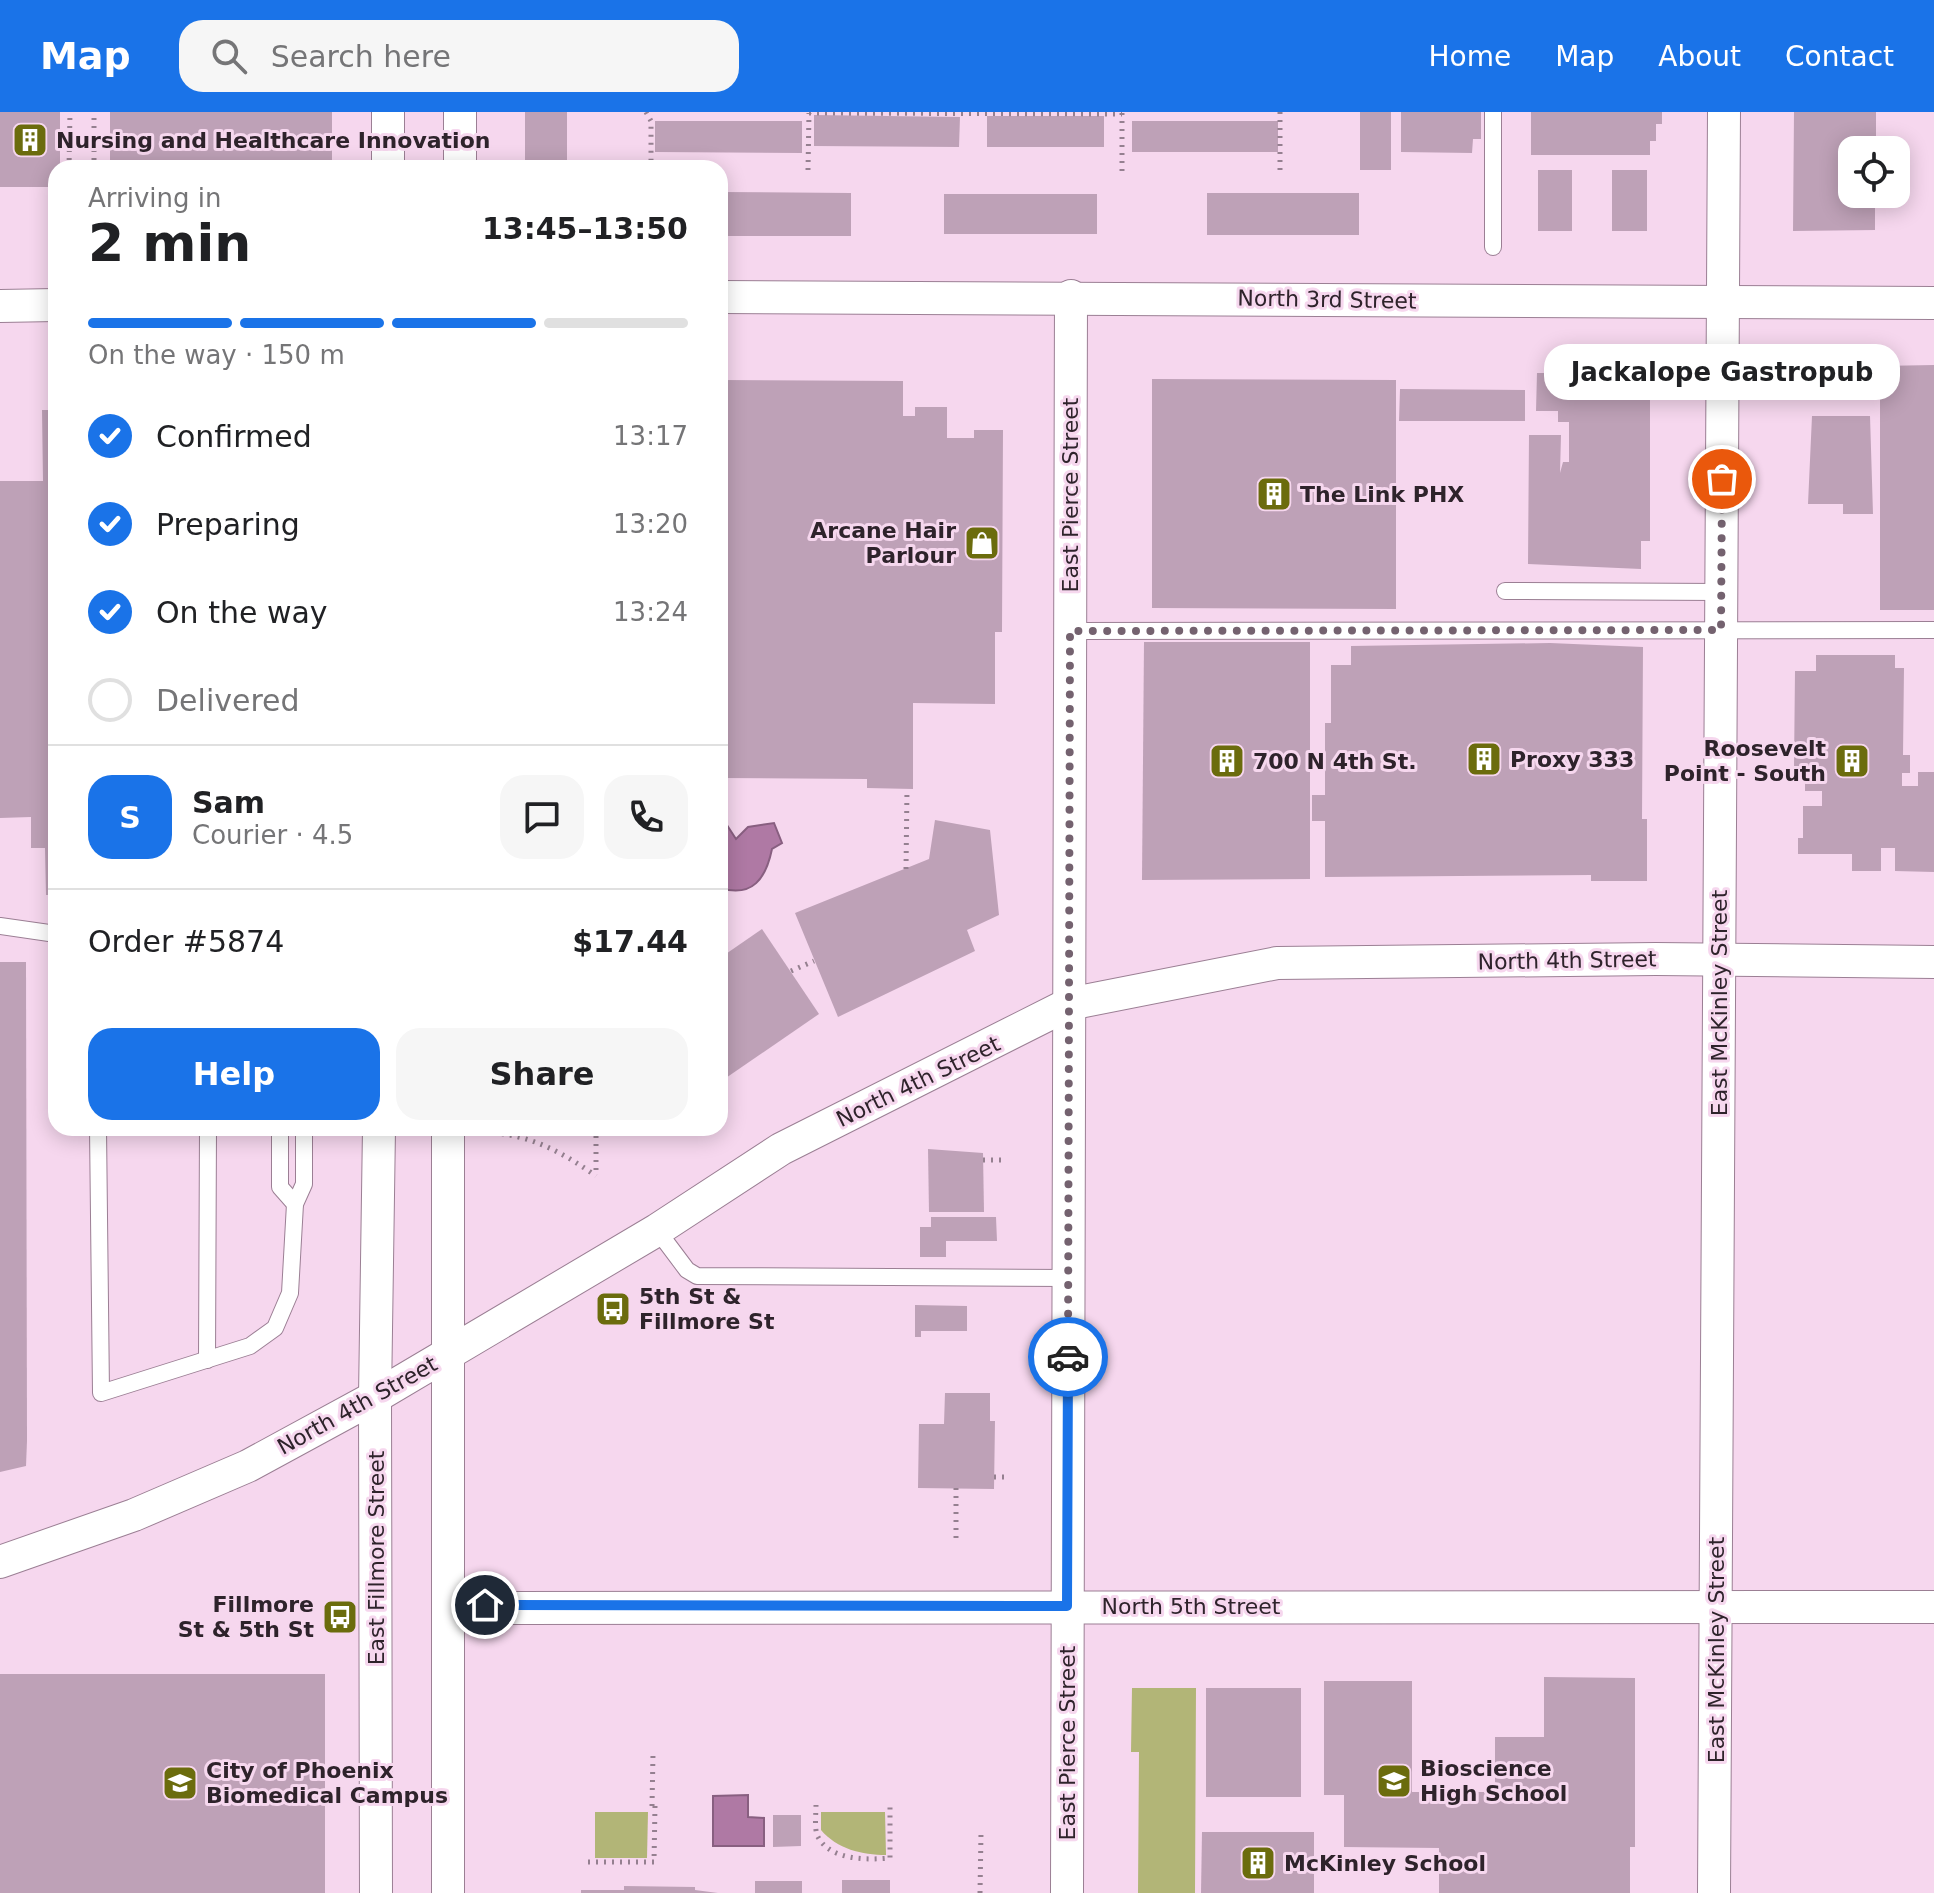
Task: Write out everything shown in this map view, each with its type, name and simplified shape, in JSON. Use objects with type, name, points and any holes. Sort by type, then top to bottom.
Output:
[{"type":"street","points":[[388,112],[388,160]]},
{"type":"street","points":[[460,112],[460,160]]},
{"type":"street","name":"East McKinley Street","points":[[1714,1893],[1724,112]]},
{"type":"street","name":"North 3rd Street","points":[[728,297],[1071,296],[1723,304],[1934,303]]},
{"type":"street","name":"East Pierce Street","points":[[1067,1893],[1071,296]]},
{"type":"street","points":[[0,306],[48,305]]},
{"type":"street","name":"North 4th Street","points":[[0,1562],[134,1515],[248,1466],[450,1354],[657,1230],[781,1149],[1069,1004],[1277,963],[1719,959],[1934,962]]},
{"type":"street","name":"East Fillmore Street","points":[[376,1893],[375,1397],[379,1136]]},
{"type":"street","points":[[448,1136],[448,1893]]},
{"type":"street","name":"North 5th Street","points":[[448,1608],[1934,1607]]},
{"type":"lane","points":[[1493,112],[1493,247]]},
{"type":"lane","points":[[1505,591],[1721,592]]},
{"type":"lane","points":[[1070,631],[1934,630]]},
{"type":"lane","points":[[0,926],[48,933]]},
{"type":"lane","points":[[98,1136],[101,1393],[250,1346],[279,1321],[290,1293],[295,1204],[304,1184],[304,1136]]},
{"type":"lane","points":[[207,1360],[208,1136]]},
{"type":"lane","points":[[280,1136],[280,1187],[295,1204]]},
{"type":"lane","points":[[657,1230],[687,1270],[697,1276],[1068,1278]]},
{"type":"path","points":[[69,160],[70,112]]},
{"type":"path","points":[[94,112],[94,160]]},
{"type":"path","points":[[646,112],[651,121],[651,160]]},
{"type":"path","points":[[808,170],[808,112],[1122,113],[1122,171]]},
{"type":"path","points":[[1280,112],[1280,171]]},
{"type":"path","points":[[906,869],[907,789]]},
{"type":"path","points":[[791,971],[814,961]]},
{"type":"path","points":[[510,1136],[532,1140],[573,1160],[596,1176],[596,1136]]},
{"type":"path","points":[[983,1160],[1007,1160]]},
{"type":"path","points":[[994,1477],[1006,1477]]},
{"type":"path","points":[[956,1488],[956,1544]]},
{"type":"path","points":[[588,1862],[654,1862],[653,1754]]},
{"type":"path","points":[[816,1805],[817,1836],[849,1858],[868,1860],[890,1858],[890,1803]]},
{"type":"path","points":[[980,1893],[981,1833]]},
{"type":"green space","points":[[1132,1688],[1196,1688],[1195,1893],[1138,1893],[1139,1752],[1131,1752]]},
{"type":"green space","points":[[595,1812],[648,1812],[647,1858],[595,1858]]},
{"type":"green space","points":[[821,1812],[885,1812],[886,1855],[859,1852],[827,1837],[821,1830]]},
{"type":"shaded area","points":[[774,823],[782,843],[772,849],[762,877],[749,888],[728,889],[728,827],[736,839],[748,827]]},
{"type":"shaded area","points":[[748,1795],[748,1817],[764,1818],[764,1846],[713,1846],[713,1796]]},
{"type":"building","name":"Nursing and Healthcare Innovation","points":[[0,112],[60,112],[60,160],[48,160],[48,187],[0,187]]},
{"type":"building","points":[[110,112],[332,112],[332,160],[110,160]]},
{"type":"building","points":[[525,112],[567,112],[567,160],[525,160]]},
{"type":"building","points":[[1360,112],[1391,112],[1391,170],[1360,170]]},
{"type":"building","points":[[1401,112],[1481,112],[1481,139],[1473,139],[1472,153],[1401,152]]},
{"type":"building","points":[[1531,112],[1662,112],[1662,124],[1656,124],[1656,141],[1650,141],[1650,155],[1531,155]]},
{"type":"building","points":[[1794,112],[1876,112],[1876,136],[1838,136],[1838,208],[1875,208],[1875,230],[1793,231]]},
{"type":"building","points":[[814,115],[960,117],[959,147],[814,146]]},
{"type":"building","points":[[987,116],[1104,116],[1104,147],[987,147]]},
{"type":"building","points":[[655,121],[802,121],[802,153],[655,152]]},
{"type":"building","points":[[1132,121],[1278,121],[1278,152],[1132,152]]},
{"type":"building","points":[[1538,170],[1572,170],[1572,231],[1538,231]]},
{"type":"building","points":[[1612,170],[1647,170],[1647,231],[1612,231]]},
{"type":"building","points":[[728,192],[851,193],[851,236],[728,236]]},
{"type":"building","points":[[1207,193],[1359,193],[1359,235],[1207,235]]},
{"type":"building","points":[[944,194],[1097,194],[1097,234],[944,234]]},
{"type":"building","points":[[1934,365],[1934,610],[1880,610],[1880,366]]},
{"type":"building","points":[[1537,373],[1650,373],[1650,541],[1641,541],[1641,569],[1528,564],[1529,435],[1561,435],[1560,473],[1563,462],[1569,462],[1569,422],[1558,422],[1558,411],[1536,411]]},
{"type":"building","name":"The Link PHX","points":[[1152,379],[1396,380],[1396,609],[1152,608]]},
{"type":"building","points":[[728,380],[903,381],[903,416],[915,416],[915,407],[947,407],[947,438],[974,438],[974,430],[1003,430],[1002,632],[995,632],[995,704],[913,703],[913,789],[867,788],[867,779],[728,778]]},
{"type":"building","points":[[1400,389],[1525,390],[1525,421],[1399,421]]},
{"type":"building","points":[[42,410],[48,410],[48,895],[45,848],[31,848],[31,817],[0,818],[0,481],[43,481]]},
{"type":"building","points":[[1812,416],[1870,416],[1873,514],[1843,514],[1843,504],[1808,504]]},
{"type":"building","name":"700 N 4th St.","points":[[1144,642],[1310,642],[1310,879],[1142,880]]},
{"type":"building","name":"Proxy 333","points":[[1550,643],[1643,647],[1642,819],[1647,819],[1647,881],[1591,881],[1591,875],[1325,877],[1325,821],[1312,821],[1312,795],[1325,795],[1325,723],[1331,723],[1331,665],[1351,665],[1351,646]]},
{"type":"building","name":"Roosevelt Point - South","points":[[1816,655],[1895,655],[1895,668],[1904,668],[1903,755],[1910,755],[1910,773],[1902,773],[1902,786],[1918,786],[1918,772],[1934,772],[1934,872],[1895,871],[1895,848],[1881,848],[1881,871],[1852,871],[1852,854],[1798,854],[1798,838],[1803,838],[1803,806],[1822,806],[1822,791],[1805,791],[1805,768],[1794,768],[1795,671],[1816,671]]},
{"type":"building","points":[[935,820],[990,830],[999,915],[967,930],[975,951],[838,1017],[795,913],[929,859]]},
{"type":"building","points":[[762,929],[819,1014],[728,1077],[728,952]]},
{"type":"building","points":[[0,962],[26,962],[27,1441],[26,1466],[0,1472]]},
{"type":"building","points":[[928,1149],[983,1153],[984,1212],[929,1212]]},
{"type":"building","points":[[931,1217],[996,1217],[997,1241],[946,1241],[946,1257],[920,1257],[920,1227],[931,1227]]},
{"type":"building","points":[[614,1304],[618,1311],[601,1321],[596,1315]]},
{"type":"building","points":[[915,1305],[967,1306],[967,1331],[921,1331],[921,1337],[915,1337]]},
{"type":"building","points":[[945,1393],[990,1393],[990,1421],[995,1421],[994,1489],[918,1488],[919,1424],[944,1424]]},
{"type":"building","points":[[0,1674],[325,1674],[325,1893],[0,1893]]},
{"type":"building","points":[[1544,1677],[1635,1678],[1635,1847],[1630,1847],[1630,1893],[1439,1893],[1439,1848],[1344,1847],[1344,1795],[1324,1795],[1324,1681],[1412,1681],[1412,1792],[1495,1792],[1495,1737],[1544,1737]]},
{"type":"building","points":[[1206,1688],[1301,1688],[1301,1797],[1206,1797]]},
{"type":"building","points":[[773,1815],[801,1815],[801,1846],[773,1847]]},
{"type":"building","name":"McKinley School","points":[[1202,1832],[1314,1832],[1314,1893],[1201,1893]]},
{"type":"building","points":[[842,1880],[890,1880],[890,1893],[842,1893]]},
{"type":"building","points":[[755,1881],[802,1881],[802,1893],[755,1893]]},
{"type":"building","points":[[624,1886],[695,1887],[695,1890],[718,1893],[581,1893],[581,1890],[624,1890]]},
{"type":"way so far","points":[[1068,1357],[1070,631],[1721,630],[1722,479]]},
{"type":"place","name":"Nursing and Healthcare Innovation","points":[[30,140]]},
{"type":"place","name":"Jackalope Gastropub","points":[[1722,479]]},
{"type":"place","name":"The Link PHX","points":[[1274,494]]},
{"type":"place","name":"Arcane Hair Parlour","points":[[982,543]]},
{"type":"place","name":"Proxy 333","points":[[1484,759]]},
{"type":"place","name":"700 N 4th St.","points":[[1227,761]]},
{"type":"place","name":"Roosevelt Point - South","points":[[1852,761]]},
{"type":"place","name":"5th St & Fillmore St","points":[[613,1309]]},
{"type":"place","name":"Fillmore St & 5th St","points":[[340,1617]]},
{"type":"place","name":"Bioscience High School","points":[[1394,1781]]},
{"type":"place","name":"City of Phoenix Biomedical Campus","points":[[180,1783]]},
{"type":"place","name":"McKinley School","points":[[1258,1863]]},
{"type":"route","points":[[485,1605],[1067,1606],[1068,1357]]}]
